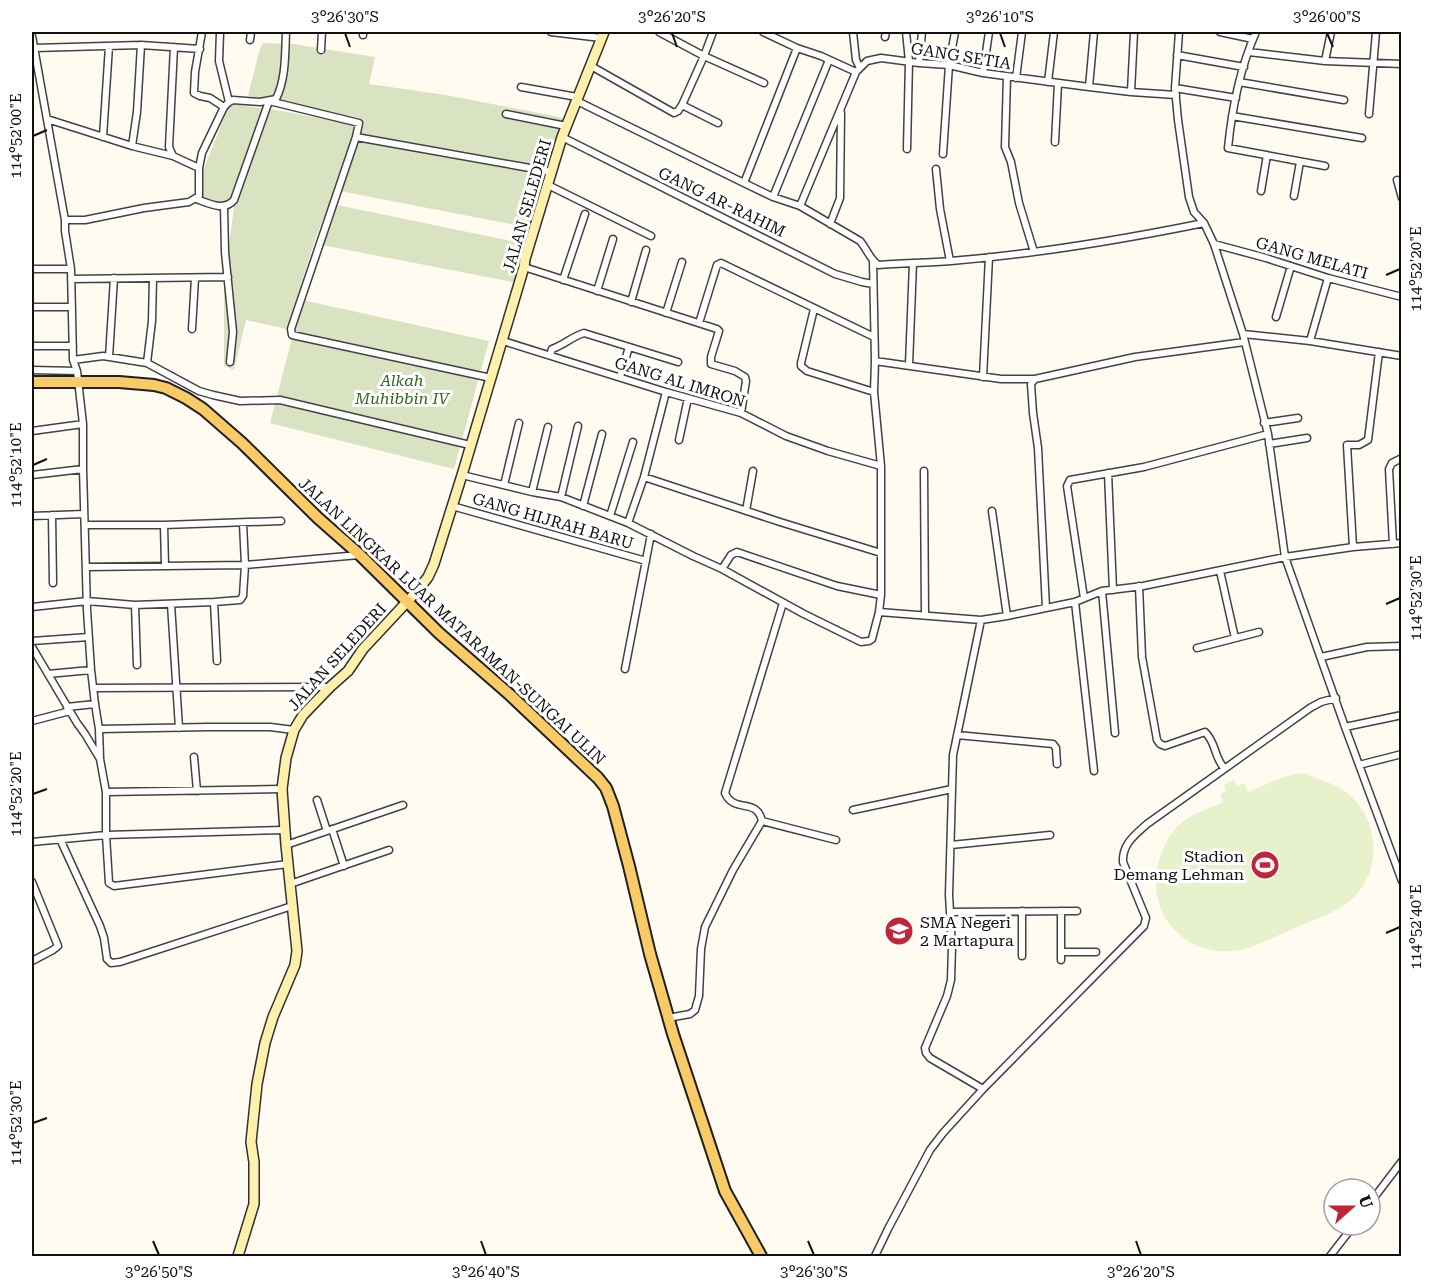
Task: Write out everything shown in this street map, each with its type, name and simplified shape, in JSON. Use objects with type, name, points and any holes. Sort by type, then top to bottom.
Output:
[{"type":"main road","name":"JALAN LINGKAR LUAR MATARAMAN-SUNGAI ULIN","points":[[32,382],[77,376],[135,382],[166,388],[203,409],[242,442],[439,633],[585,764],[606,788],[613,806],[668,1018],[725,1191],[760,1257]]},
{"type":"street","points":[[202,32],[194,93],[227,104]]},
{"type":"street","points":[[220,32],[219,61],[227,104]]},
{"type":"street","points":[[250,40],[251,32]]},
{"type":"street","points":[[65,220],[85,220],[196,199],[199,196],[199,168],[202,153],[227,104],[233,100],[260,102],[276,99],[280,91],[285,64],[286,32]]},
{"type":"street","points":[[321,50],[322,32]]},
{"type":"street","points":[[551,32],[603,34]]},
{"type":"street","points":[[659,32],[704,56],[764,82]]},
{"type":"street","points":[[591,66],[674,113],[681,105],[713,32]]},
{"type":"street","points":[[763,32],[797,48],[858,69]]},
{"type":"street","points":[[800,206],[858,69],[853,32]]},
{"type":"street","points":[[906,32],[909,62],[907,149]]},
{"type":"street","points":[[919,63],[922,32]]},
{"type":"street","points":[[943,154],[949,65],[955,32]]},
{"type":"street","points":[[983,73],[989,32]]},
{"type":"street","points":[[1016,78],[1022,32]]},
{"type":"street","points":[[1048,82],[1054,32]]},
{"type":"street","points":[[1089,87],[1094,32]]},
{"type":"street","points":[[1131,92],[1134,32]]},
{"type":"street","points":[[1179,32],[1175,91],[1189,197],[1194,212],[1204,222],[1214,244],[1243,334],[1268,434],[1285,557],[1401,881]]},
{"type":"street","points":[[1220,32],[1253,39]]},
{"type":"street","points":[[1256,32],[1239,82],[1228,148],[1325,166]]},
{"type":"street","points":[[1325,61],[1331,32]]},
{"type":"street","points":[[1369,114],[1376,32]]},
{"type":"street","name":"JALAN SELEDERI","points":[[238,1257],[254,1204],[254,1162],[251,1142],[257,1084],[265,1042],[295,965],[297,951],[282,789],[286,758],[294,730],[303,715],[348,671],[363,649],[418,590],[434,564],[503,341],[562,137],[603,34]]},
{"type":"street","points":[[32,36],[65,220],[71,269],[73,360],[83,424],[84,514],[91,670],[99,729],[100,759],[106,792],[109,883],[112,886],[288,864]]},
{"type":"street","points":[[34,48],[141,45],[200,49]]},
{"type":"street","points":[[132,146],[137,112],[141,45]]},
{"type":"street","points":[[103,137],[109,46]]},
{"type":"street","points":[[173,156],[169,147],[169,138],[174,47]]},
{"type":"street","points":[[744,183],[797,48]]},
{"type":"street","points":[[1249,52],[1325,61],[1401,64]]},
{"type":"street","points":[[1177,55],[1244,67]]},
{"type":"street","name":"GANG SETIA","points":[[858,69],[867,61],[881,58],[949,65],[1016,78],[1131,92],[1175,91],[1236,98]]},
{"type":"street","points":[[773,197],[829,60]]},
{"type":"street","points":[[1007,76],[1004,142],[1034,252]]},
{"type":"street","points":[[1239,82],[1344,100]]},
{"type":"street","points":[[1055,142],[1058,83]]},
{"type":"street","points":[[521,87],[577,99],[773,197],[800,206],[860,241],[878,265],[950,261],[1034,252],[1130,238],[1204,222]]},
{"type":"street","points":[[269,101],[359,123],[291,328],[292,335],[491,378]]},
{"type":"street","points":[[196,199],[224,206],[230,205],[234,200],[269,101]]},
{"type":"street","points":[[681,105],[718,123]]},
{"type":"street","points":[[830,224],[840,198],[841,108]]},
{"type":"street","points":[[506,114],[566,126]]},
{"type":"street","points":[[1232,116],[1362,138]]},
{"type":"street","points":[[47,119],[132,146],[173,156],[199,168]]},
{"type":"street","points":[[356,137],[552,172]]},
{"type":"street","name":"GANG AR-RAHIM","points":[[562,137],[836,274],[873,284]]},
{"type":"street","points":[[1261,191],[1267,155]]},
{"type":"street","points":[[1294,196],[1300,162]]},
{"type":"street","points":[[936,169],[940,209],[950,261]]},
{"type":"street","points":[[1397,180],[1401,198]]},
{"type":"street","points":[[548,185],[651,236]]},
{"type":"street","points":[[224,206],[225,252],[233,332],[230,362]]},
{"type":"street","points":[[563,280],[585,214]]},
{"type":"street","points":[[597,291],[613,239]]},
{"type":"street","name":"GANG MELATI","points":[[1214,244],[1401,297]]},
{"type":"street","points":[[631,302],[646,250]]},
{"type":"street","points":[[983,377],[989,257]]},
{"type":"street","points":[[462,475],[561,497],[628,523],[722,569],[804,615],[864,642],[872,639],[881,595],[881,466],[874,392],[873,261]]},
{"type":"street","points":[[666,313],[682,262]]},
{"type":"street","points":[[699,323],[718,264],[721,263],[874,337]]},
{"type":"street","points":[[909,365],[913,263]]},
{"type":"street","points":[[1276,317],[1292,266]]},
{"type":"street","points":[[524,267],[717,329],[719,331],[711,364],[735,371],[745,377],[741,413]]},
{"type":"street","points":[[32,270],[71,269]]},
{"type":"street","points":[[109,357],[114,278]]},
{"type":"street","points":[[147,363],[152,321],[153,278]]},
{"type":"street","points":[[192,329],[195,278]]},
{"type":"street","points":[[71,279],[228,278]]},
{"type":"street","points":[[1310,341],[1328,278]]},
{"type":"street","points":[[32,307],[72,307]]},
{"type":"street","points":[[814,309],[801,366],[807,372],[874,392]]},
{"type":"street","points":[[550,355],[552,349],[584,333],[678,362]]},
{"type":"street","points":[[1243,334],[1310,341],[1401,356]]},
{"type":"street","name":"GANG AL IMRON","points":[[503,341],[741,413],[786,436],[881,466]]},
{"type":"street","points":[[874,361],[1001,380],[1035,379],[1135,357],[1244,342]]},
{"type":"street","points":[[32,346],[73,346]]},
{"type":"street","points":[[620,377],[628,346]]},
{"type":"street","points":[[1353,547],[1347,445],[1359,445],[1368,440],[1379,352]]},
{"type":"street","points":[[73,360],[103,356],[147,363],[199,391],[221,397],[240,401],[280,400],[470,445]]},
{"type":"street","points":[[32,370],[77,376]]},
{"type":"street","points":[[1035,379],[1031,384],[1038,448],[1046,608]]},
{"type":"street","points":[[628,523],[644,477],[666,392]]},
{"type":"street","points":[[679,440],[688,398]]},
{"type":"street","points":[[1264,423],[1298,418]]},
{"type":"street","points":[[504,485],[519,423]]},
{"type":"street","points":[[32,431],[83,424]]},
{"type":"street","points":[[561,497],[578,426]]},
{"type":"street","points":[[532,492],[548,427]]},
{"type":"street","points":[[584,506],[602,434]]},
{"type":"street","points":[[1084,598],[1068,482],[1144,466],[1268,434]]},
{"type":"street","points":[[1269,444],[1308,438]]},
{"type":"street","points":[[610,516],[633,442]]},
{"type":"street","points":[[1393,544],[1389,469],[1392,463],[1401,458]]},
{"type":"street","points":[[32,475],[83,469]]},
{"type":"street","points":[[746,511],[753,471]]},
{"type":"street","points":[[924,471],[925,615]]},
{"type":"street","points":[[1108,473],[1113,590]]},
{"type":"street","points":[[644,477],[881,553]]},
{"type":"street","name":"GANG HIJRAH BARU","points":[[453,506],[646,561]]},
{"type":"street","points":[[992,511],[1007,616]]},
{"type":"street","points":[[32,516],[84,514]]},
{"type":"street","points":[[52,515],[53,583]]},
{"type":"street","points":[[85,525],[280,521]]},
{"type":"street","points":[[32,607],[87,601],[135,605],[240,600],[243,596],[243,523]]},
{"type":"street","points":[[164,525],[165,566]]},
{"type":"street","points":[[626,669],[651,534]]},
{"type":"street","points":[[879,612],[981,620],[1075,602],[1102,591],[1220,571],[1285,557],[1401,543]]},
{"type":"street","points":[[722,569],[731,555],[737,552],[837,586],[881,595]]},
{"type":"street","points":[[86,567],[244,565],[360,555]]},
{"type":"street","points":[[1220,571],[1235,638]]},
{"type":"street","points":[[1139,586],[1142,657],[1157,740],[1165,746],[1205,732],[1210,737],[1218,761],[1224,768]]},
{"type":"street","points":[[1102,591],[1115,733]]},
{"type":"street","points":[[214,602],[217,662]]},
{"type":"street","points":[[1075,602],[1094,771]]},
{"type":"street","points":[[668,1018],[695,1011],[699,996],[701,949],[705,927],[733,870],[762,821],[757,809],[733,804],[725,794],[783,603]]},
{"type":"street","points":[[171,604],[178,728]]},
{"type":"street","points":[[135,605],[137,665]]},
{"type":"street","points":[[981,620],[953,755],[951,980],[926,1053],[930,1058],[983,1089]]},
{"type":"street","points":[[1197,648],[1259,632]]},
{"type":"street","points":[[32,641],[89,637]]},
{"type":"street","points":[[1321,657],[1367,647],[1401,646]]},
{"type":"street","points":[[32,647],[100,759]]},
{"type":"street","points":[[48,674],[91,670]]},
{"type":"street","points":[[93,688],[330,687]]},
{"type":"street","points":[[875,1257],[930,1150],[943,1133],[983,1089],[1144,926],[1146,918],[1123,862],[1126,844],[1147,824],[1310,708],[1336,698]]},
{"type":"street","points":[[32,721],[68,709],[95,704]]},
{"type":"street","points":[[1345,727],[1401,715]]},
{"type":"street","points":[[99,729],[270,728],[294,730]]},
{"type":"street","points":[[957,735],[1053,744],[1056,748],[1057,764]]},
{"type":"street","points":[[1359,765],[1401,754]]},
{"type":"street","points":[[194,757],[197,791]]},
{"type":"street","points":[[106,792],[282,789]]},
{"type":"street","points":[[853,810],[952,789]]},
{"type":"street","points":[[316,800],[344,866]]},
{"type":"street","points":[[286,845],[403,805]]},
{"type":"street","points":[[762,821],[836,840]]},
{"type":"street","points":[[32,842],[106,835],[284,830]]},
{"type":"street","points":[[951,845],[1050,835]]},
{"type":"street","points":[[60,839],[100,926],[107,959],[111,963],[292,906]]},
{"type":"street","points":[[290,884],[389,850]]},
{"type":"street","points":[[1393,858],[1401,856]]},
{"type":"street","points":[[32,882],[58,946],[32,961]]},
{"type":"street","points":[[1022,911],[1022,956]]},
{"type":"street","points":[[1061,911],[1061,956],[1096,952]]},
{"type":"street","points":[[950,912],[1077,912]]},
{"type":"street","points":[[1382,1187],[1401,1161]]},
{"type":"street","points":[[1330,1257],[1345,1237]]},
{"type":"green space","points":[[263,43],[293,44],[375,57],[369,84],[446,95],[564,118],[531,228],[340,191],[350,164],[360,118],[248,96]]},
{"type":"green space","points":[[234,104],[356,125],[354,139],[315,240],[287,329],[246,320],[234,370],[224,366],[224,285],[234,207],[199,198],[198,183],[229,106]]},
{"type":"green space","points":[[337,205],[526,244],[513,282],[322,245]]},
{"type":"green space","name":"Alkah Muhibbin IV","points":[[302,300],[489,341],[454,469],[270,423]]},
{"type":"green space","name":"Stadion Demang Lehman","points":[[1305,773],[1347,793],[1359,805],[1367,818],[1374,849],[1367,879],[1358,893],[1331,913],[1245,949],[1222,951],[1201,947],[1183,938],[1170,924],[1160,907],[1156,888],[1157,867],[1171,834],[1188,818],[1223,802],[1220,794],[1226,791],[1224,785],[1234,780],[1237,786],[1244,783],[1248,792],[1283,777]]},
{"type":"place","name":"Stadion Demang Lehman","points":[[1265,865]]},
{"type":"place","name":"SMA Negeri 2 Martapura","points":[[899,931]]}]
